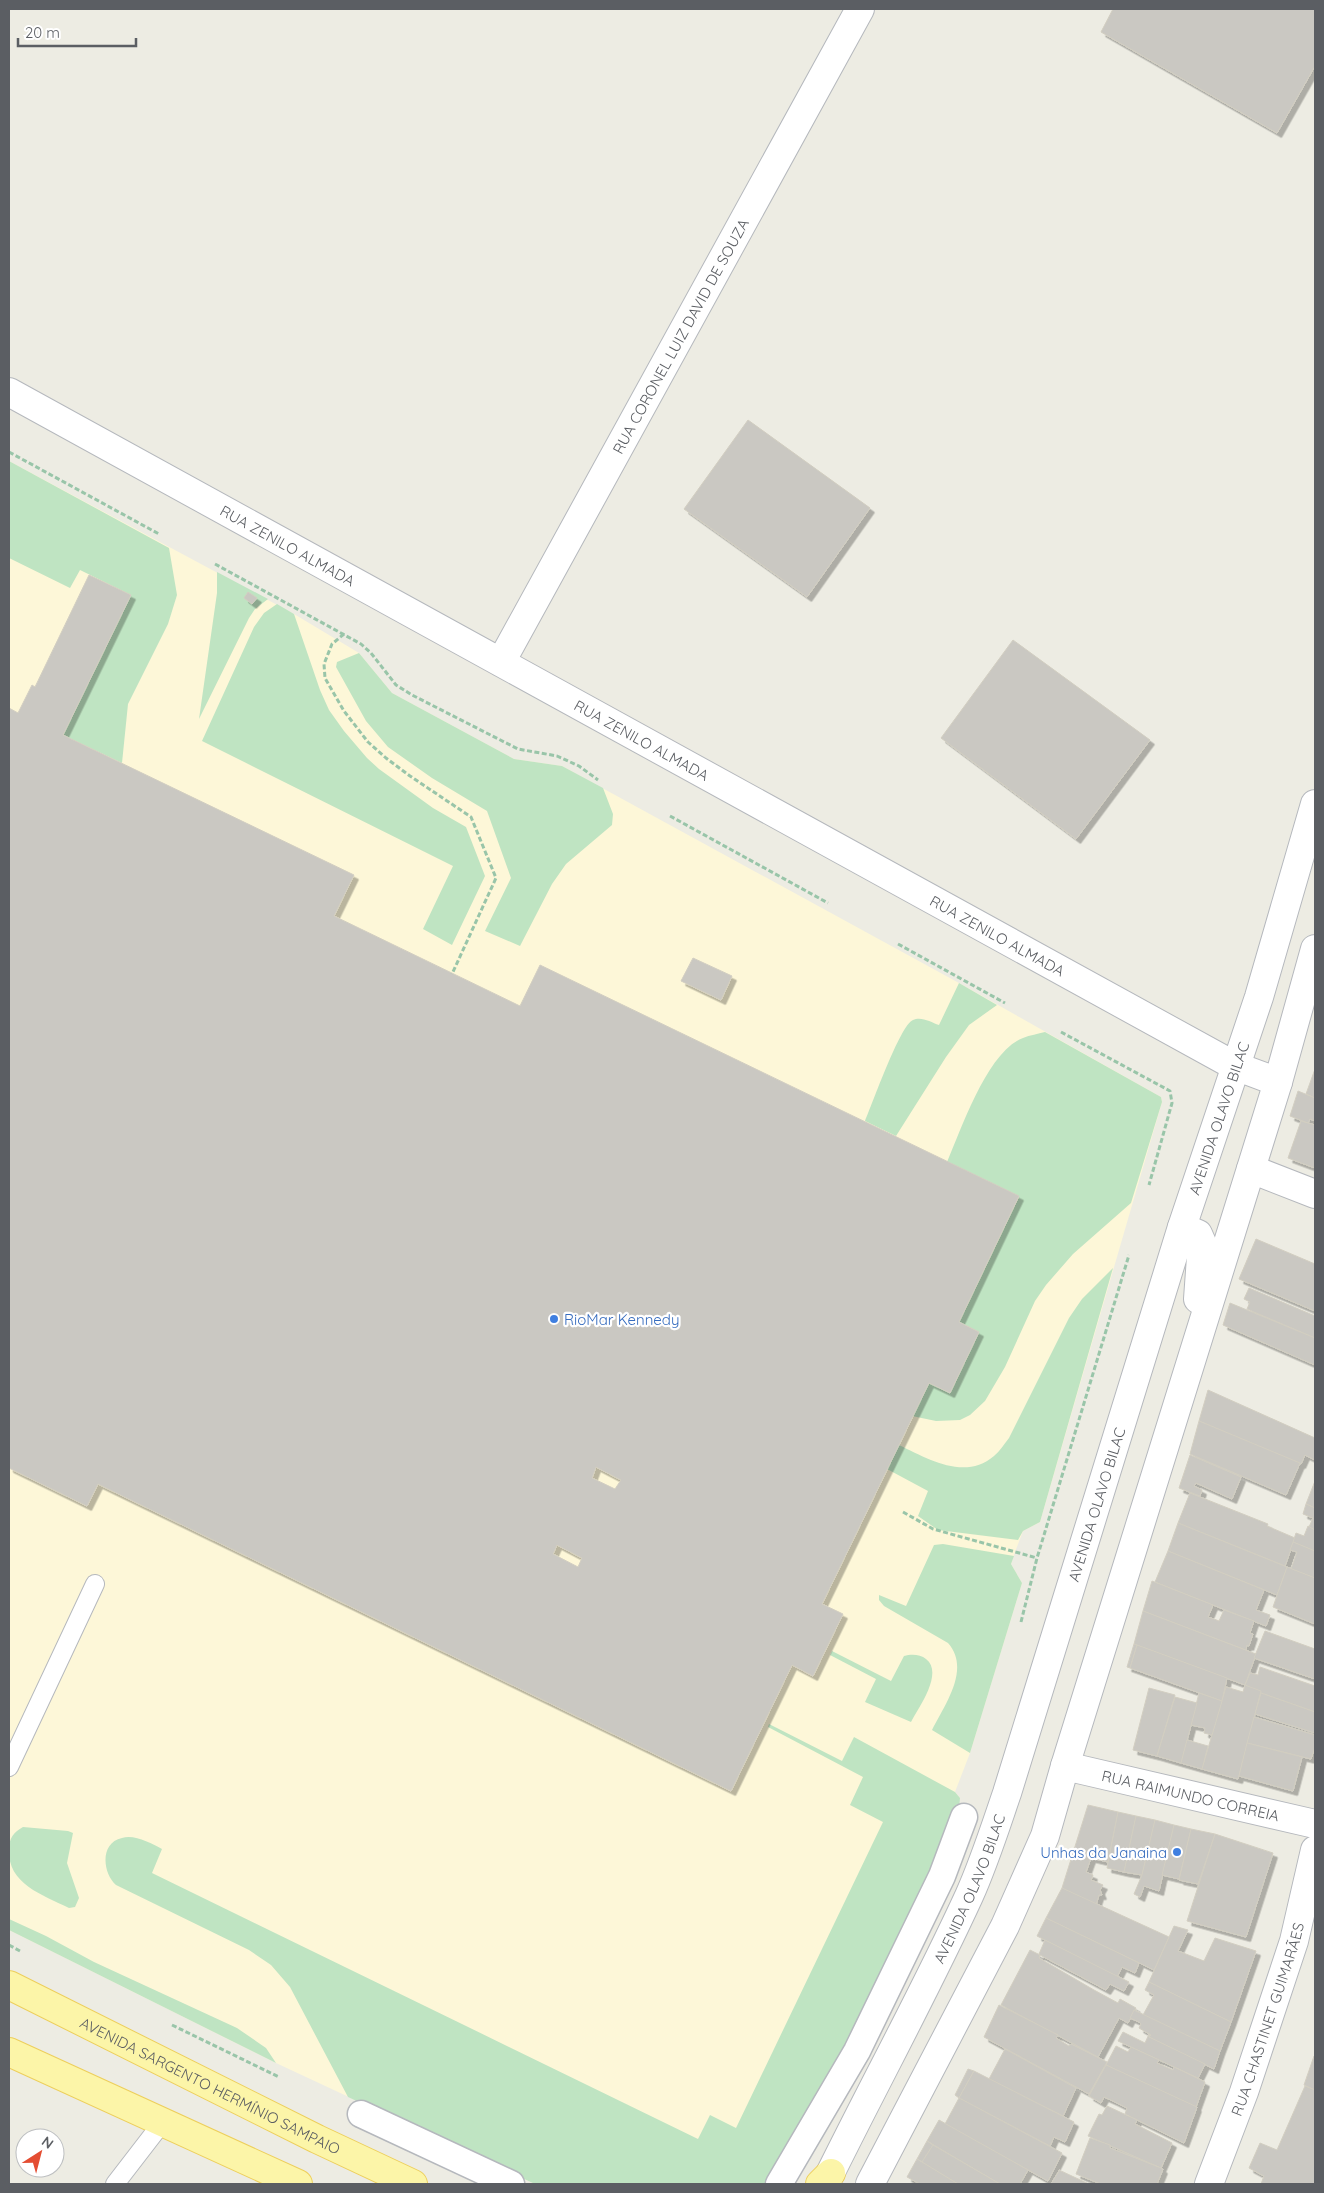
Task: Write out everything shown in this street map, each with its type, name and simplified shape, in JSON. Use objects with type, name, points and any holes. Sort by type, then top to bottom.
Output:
[{"type":"main road","name":"AVENIDA SARGENTO HERMÍNIO SAMPAIO","points":[[9,1985],[317,2139],[413,2184]]},
{"type":"main road","points":[[9,2052],[298,2184]]},
{"type":"street","name":"RUA CORONEL LUIZ DAVID DE SOUZA","points":[[501,662],[860,9]]},
{"type":"street","name":"RUA ZENILO ALMADA","points":[[9,392],[1236,1066],[1278,1082]]},
{"type":"street","name":"AVENIDA OLAVO BILAC","points":[[825,2180],[903,2033],[970,1895],[987,1852],[1007,1793],[1182,1227],[1259,997],[1315,804]]},
{"type":"street","points":[[870,2184],[1005,1926],[1046,1836],[1065,1766],[1278,1082],[1315,949]]},
{"type":"street","points":[[1251,1169],[1315,1194]]},
{"type":"street","points":[[1182,1227],[1198,1234],[1202,1243],[1194,1350]]},
{"type":"street","name":"RUA RAIMUNDO CORREIA","points":[[1065,1766],[1315,1824]]},
{"type":"street","points":[[779,2184],[857,2051],[942,1876],[964,1817]]},
{"type":"street","name":"RUA CHASTINET GUIMARÃES","points":[[1209,2184],[1244,2092],[1305,1945],[1315,1850]]},
{"type":"street","points":[[361,2114],[511,2184]]},
{"type":"lane","points":[[9,1768],[95,1584]]},
{"type":"lane","points":[[115,2184],[162,2122]]},
{"type":"path","points":[[9,452],[159,534]]},
{"type":"path","points":[[215,564],[344,634],[371,653],[396,685],[404,690],[518,749],[557,756],[579,766],[598,780]]},
{"type":"path","points":[[344,634],[332,644],[324,664],[325,678],[344,711],[368,742],[386,758],[471,817],[496,878],[452,974]]},
{"type":"path","points":[[670,816],[828,903]]},
{"type":"path","points":[[898,944],[1005,1003]]},
{"type":"path","points":[[1061,1032],[1170,1091],[1172,1103],[1149,1185]]},
{"type":"path","points":[[1021,1623],[1037,1558],[1129,1256]]},
{"type":"path","points":[[902,1512],[933,1529],[1037,1558]]},
{"type":"shaded area","name":"RioMar Kennedy","points":[[9,461],[294,614],[359,653],[392,693],[514,759],[562,766],[959,983],[1161,1097],[1162,1102],[1040,1522],[1023,1531],[1011,1564],[1022,1583],[970,1753],[955,1792],[960,1798],[769,2184],[535,2184],[276,2063],[9,1930]]},
{"type":"green space","points":[[9,461],[169,548],[177,595],[168,624],[128,704],[122,763],[63,735],[131,595],[80,570],[70,588],[9,558]]},
{"type":"green space","points":[[217,572],[268,599],[255,609],[249,618],[199,719],[217,593]]},
{"type":"green space","points":[[277,604],[294,614],[320,690],[329,710],[344,731],[379,769],[433,808],[466,827],[485,876],[452,945],[423,929],[453,866],[202,741],[254,627],[264,613]]},
{"type":"green space","points":[[359,653],[392,693],[514,759],[562,766],[603,788],[613,814],[612,825],[566,864],[552,884],[520,946],[485,931],[511,878],[487,811],[432,778],[388,747],[366,721],[336,667],[337,662]]},
{"type":"green space","points":[[959,983],[997,1005],[969,1025],[946,1057],[896,1136],[865,1121],[894,1050],[907,1025],[913,1020],[919,1019],[939,1025]]},
{"type":"green space","points":[[1045,1032],[1161,1097],[1162,1102],[1131,1203],[1073,1254],[1046,1285],[1035,1301],[1005,1367],[985,1401],[970,1415],[960,1420],[936,1421],[912,1416],[929,1383],[950,1393],[979,1332],[959,1322],[1019,1197],[947,1162],[977,1092],[998,1058],[1010,1046],[1023,1038]]},
{"type":"green space","points":[[1113,1268],[1040,1522],[1023,1531],[1018,1540],[938,1530],[918,1516],[928,1491],[887,1469],[899,1445],[934,1461],[959,1467],[971,1467],[983,1463],[994,1456],[1009,1438],[1069,1318],[1082,1299]]},
{"type":"green space","points":[[943,1544],[1014,1556],[1011,1564],[1022,1583],[970,1753],[932,1730],[954,1686],[957,1664],[954,1653],[948,1643],[884,1606],[879,1600],[879,1595],[906,1606],[934,1545]]},
{"type":"green space","points":[[832,1651],[891,1681],[904,1656],[915,1655],[926,1659],[931,1665],[931,1681],[924,1699],[911,1722],[865,1702],[876,1679],[830,1655]]},
{"type":"green space","points":[[769,1724],[842,1761],[854,1737],[955,1792],[960,1798],[959,1808],[889,1968],[769,2184],[535,2184],[348,2097],[290,1987],[271,1965],[249,1950],[116,1885],[108,1874],[106,1867],[107,1852],[115,1841],[132,1837],[148,1842],[162,1849],[152,1873],[698,2139],[710,2115],[736,2128],[883,1822],[850,1805],[863,1777],[768,1727]]},
{"type":"green space","points":[[23,1827],[73,1833],[67,1863],[79,1898],[75,1907],[69,1908],[38,1893],[20,1880],[14,1871],[10,1861],[10,1842],[15,1833]]},
{"type":"green space","points":[[9,1919],[46,1936],[94,1962],[237,2028],[266,2048],[276,2063],[9,1930]]},
{"type":"building","points":[[1113,9],[1315,9],[1315,66],[1277,133],[1101,32]]},
{"type":"building","points":[[748,420],[870,508],[807,597],[684,509]]},
{"type":"building","points":[[89,575],[131,595],[63,735],[354,875],[334,916],[520,1006],[540,965],[1019,1196],[959,1322],[979,1332],[950,1393],[929,1383],[822,1604],[843,1614],[813,1676],[792,1665],[731,1791],[98,1484],[87,1506],[9,1468],[9,708],[18,713],[32,685],[35,687]],"holes":[[[596,1467],[621,1480],[615,1489],[592,1478]],[[557,1545],[582,1558],[578,1567],[553,1554]]]},
{"type":"building","points":[[248,592],[257,598],[252,604],[244,598]]},
{"type":"building","points":[[1013,640],[1150,740],[1076,839],[941,738]]},
{"type":"building","points":[[693,958],[732,976],[721,1000],[681,981]]},
{"type":"building","points":[[1315,1069],[1315,1098],[1306,1094]]},
{"type":"building","points":[[1298,1091],[1315,1098],[1315,1121],[1310,1119],[1308,1123],[1290,1116]]},
{"type":"building","points":[[1301,1121],[1315,1125],[1315,1168],[1288,1158]]},
{"type":"building","points":[[1256,1239],[1315,1264],[1315,1311],[1239,1279]]},
{"type":"building","points":[[1249,1288],[1315,1316],[1315,1338],[1247,1309],[1250,1302],[1244,1299]]},
{"type":"building","points":[[1230,1303],[1315,1338],[1315,1365],[1223,1325]]},
{"type":"building","points":[[1208,1390],[1315,1438],[1315,1460],[1305,1455],[1301,1464],[1199,1421]]},
{"type":"building","points":[[1199,1421],[1300,1463],[1286,1495],[1190,1454]]},
{"type":"building","points":[[1190,1455],[1241,1477],[1232,1499],[1196,1483],[1194,1486],[1202,1490],[1200,1496],[1179,1488]]},
{"type":"building","points":[[1315,1481],[1315,1508],[1306,1504]]},
{"type":"building","points":[[1190,1493],[1268,1524],[1267,1526],[1295,1538],[1285,1566],[1178,1523]]},
{"type":"building","points":[[1306,1504],[1315,1508],[1315,1530],[1309,1527],[1313,1518],[1303,1514]]},
{"type":"building","points":[[1178,1523],[1287,1567],[1277,1595],[1168,1551]]},
{"type":"building","points":[[1308,1526],[1315,1530],[1315,1551],[1293,1542],[1296,1533],[1304,1536]]},
{"type":"building","points":[[1293,1542],[1315,1551],[1315,1578],[1291,1569],[1297,1552],[1290,1550]]},
{"type":"building","points":[[1168,1551],[1264,1590],[1256,1610],[1270,1615],[1266,1626],[1155,1582]]},
{"type":"building","points":[[1287,1567],[1315,1578],[1315,1624],[1273,1607]]},
{"type":"building","points":[[1152,1581],[1213,1605],[1208,1617],[1219,1621],[1224,1610],[1254,1621],[1250,1633],[1253,1634],[1249,1646],[1247,1645],[1246,1650],[1143,1611]]},
{"type":"building","points":[[1143,1611],[1256,1654],[1245,1685],[1134,1644]]},
{"type":"building","points":[[1265,1631],[1315,1649],[1315,1679],[1254,1658]]},
{"type":"building","points":[[1134,1644],[1137,1645],[1130,1668],[1127,1667]]},
{"type":"building","points":[[1137,1645],[1227,1678],[1222,1701],[1130,1668]]},
{"type":"building","points":[[1260,1667],[1315,1686],[1315,1712],[1261,1693],[1245,1685],[1250,1673],[1258,1675]]},
{"type":"building","points":[[1245,1685],[1261,1691],[1238,1779],[1202,1769],[1226,1687],[1243,1692]]},
{"type":"building","points":[[1149,1688],[1175,1695],[1157,1756],[1133,1750]]},
{"type":"building","points":[[1199,1693],[1222,1701],[1212,1735],[1204,1733],[1205,1728],[1191,1725]]},
{"type":"building","points":[[1261,1693],[1315,1712],[1315,1733],[1255,1714]]},
{"type":"building","points":[[1175,1697],[1197,1703],[1181,1763],[1157,1756]]},
{"type":"building","points":[[1254,1717],[1315,1735],[1315,1747],[1311,1759],[1247,1743]]},
{"type":"building","points":[[1187,1740],[1208,1746],[1202,1769],[1181,1763]]},
{"type":"building","points":[[1247,1743],[1302,1757],[1293,1791],[1239,1776]]},
{"type":"building","points":[[1088,1805],[1118,1812],[1108,1862],[1091,1858],[1086,1872],[1093,1875],[1091,1880],[1103,1885],[1100,1890],[1102,1895],[1099,1895],[1096,1905],[1062,1888]]},
{"type":"building","points":[[1118,1812],[1136,1816],[1124,1872],[1107,1868]]},
{"type":"building","points":[[1136,1816],[1155,1820],[1142,1875],[1124,1872]]},
{"type":"building","points":[[1155,1820],[1174,1825],[1159,1891],[1144,1886],[1140,1897],[1134,1894],[1142,1875]]},
{"type":"building","name":"Unhas da Janaina","points":[[1174,1825],[1191,1829],[1179,1879],[1162,1875]]},
{"type":"building","points":[[1191,1829],[1215,1834],[1198,1884],[1179,1880]]},
{"type":"building","points":[[1215,1834],[1273,1853],[1246,1937],[1187,1921]]},
{"type":"building","points":[[1062,1888],[1169,1937],[1154,1970],[1046,1918]]},
{"type":"building","points":[[1046,1918],[1139,1963],[1135,1973],[1122,1967],[1117,1977],[1037,1936]]},
{"type":"building","points":[[1174,1926],[1188,1930],[1178,1951],[1204,1961],[1215,1938],[1256,1951],[1231,2022],[1149,1982]]},
{"type":"building","points":[[1045,1940],[1129,1982],[1124,1991],[1110,1984],[1106,1990],[1040,1955]]},
{"type":"building","points":[[1030,1950],[1040,1955],[1039,1958],[1094,1990],[1118,2003],[1120,1999],[1136,2008],[1128,2023],[1119,2018],[1098,2057],[1001,2005]]},
{"type":"building","points":[[1149,1982],[1231,2022],[1220,2051],[1143,2015],[1154,1995],[1145,1990]]},
{"type":"building","points":[[999,2005],[1058,2035],[1056,2038],[1069,2046],[1071,2044],[1107,2062],[1089,2094],[984,2037]]},
{"type":"building","points":[[1134,2010],[1220,2051],[1214,2069],[1149,2037],[1151,2035],[1139,2028],[1141,2024],[1139,2022],[1130,2018]]},
{"type":"building","points":[[1123,2032],[1145,2043],[1149,2034],[1149,2037],[1205,2064],[1198,2078],[1118,2041]]},
{"type":"building","points":[[1116,2046],[1128,2052],[1131,2047],[1159,2060],[1157,2063],[1173,2070],[1174,2067],[1205,2082],[1196,2107],[1106,2065]]},
{"type":"building","points":[[1005,2049],[1076,2088],[1063,2116],[989,2079]]},
{"type":"building","points":[[1315,2057],[1315,2090],[1304,2085]]},
{"type":"building","points":[[1106,2065],[1197,2107],[1184,2143],[1125,2114],[1127,2108],[1113,2101],[1104,2097],[1101,2103],[1089,2096]]},
{"type":"building","points":[[968,2069],[974,2071],[959,2098],[955,2095]]},
{"type":"building","points":[[974,2071],[1074,2122],[1065,2142],[1054,2137],[1050,2146],[959,2098]]},
{"type":"building","points":[[1305,2086],[1315,2090],[1315,2184],[1261,2184],[1264,2176],[1249,2168],[1260,2143],[1277,2150]]},
{"type":"building","points":[[959,2098],[1062,2153],[1048,2181],[945,2124]]},
{"type":"building","points":[[1107,2106],[1137,2120],[1135,2124],[1172,2143],[1161,2168],[1088,2136],[1099,2114],[1102,2115]]},
{"type":"building","points":[[939,2120],[1028,2170],[1020,2184],[1000,2184],[927,2141]]},
{"type":"building","points":[[1090,2138],[1163,2169],[1157,2184],[1101,2184],[1076,2174]]},
{"type":"building","points":[[927,2141],[933,2145],[922,2162],[917,2159]]},
{"type":"building","points":[[933,2145],[1000,2184],[958,2184],[922,2162]]},
{"type":"building","points":[[917,2159],[958,2184],[920,2184],[907,2177]]},
{"type":"building","points":[[1059,2170],[1089,2184],[1051,2184]]},
{"type":"place","name":"RioMar Kennedy","points":[[554,1319]]},
{"type":"place","name":"Unhas da Janaina","points":[[1177,1852]]}]
